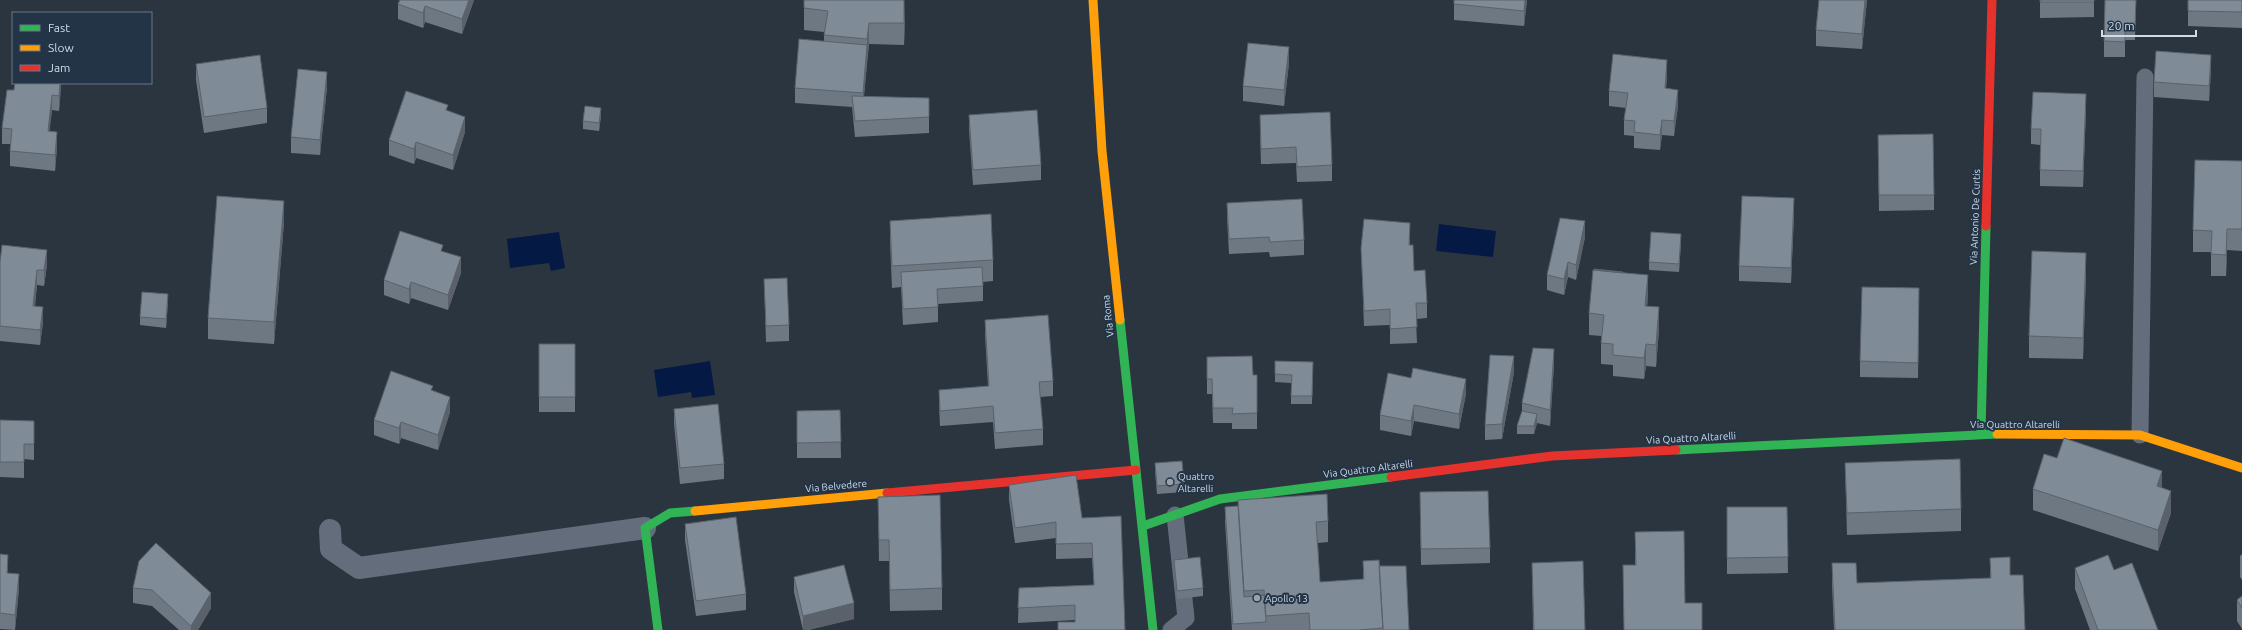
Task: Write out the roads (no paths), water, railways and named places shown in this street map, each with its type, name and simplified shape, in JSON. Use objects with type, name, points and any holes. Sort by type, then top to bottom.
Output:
[{"type":"street","name":"Via Roma","points":[[1093,0],[1102,151],[1153,630]]},
{"type":"street","name":"Via Antonio De Curtis","points":[[1981,434],[1992,0]]},
{"type":"street","name":"Via Quattro Altarelli","points":[[1143,526],[1220,499],[1552,456],[1981,434],[2140,435],[2242,468]]},
{"type":"street","name":"Via Belvedere","points":[[645,528],[670,512],[1136,470]]},
{"type":"street","points":[[330,530],[331,549],[359,568],[645,528],[658,630]]},
{"type":"lane","points":[[2140,435],[2145,77]]},
{"type":"lane","points":[[1171,630],[1186,618],[1175,515]]},
{"type":"water","points":[[1439,224],[1496,231],[1493,257],[1436,251]]},
{"type":"water","points":[[559,232],[565,268],[551,271],[549,263],[510,268],[507,239]]},
{"type":"water","points":[[710,361],[715,395],[692,398],[691,392],[658,397],[654,370]]},
{"type":"place","name":"Quattro Altarelli","points":[[1170,482]]},
{"type":"place","name":"Apollo 13","points":[[1257,598]]}]
